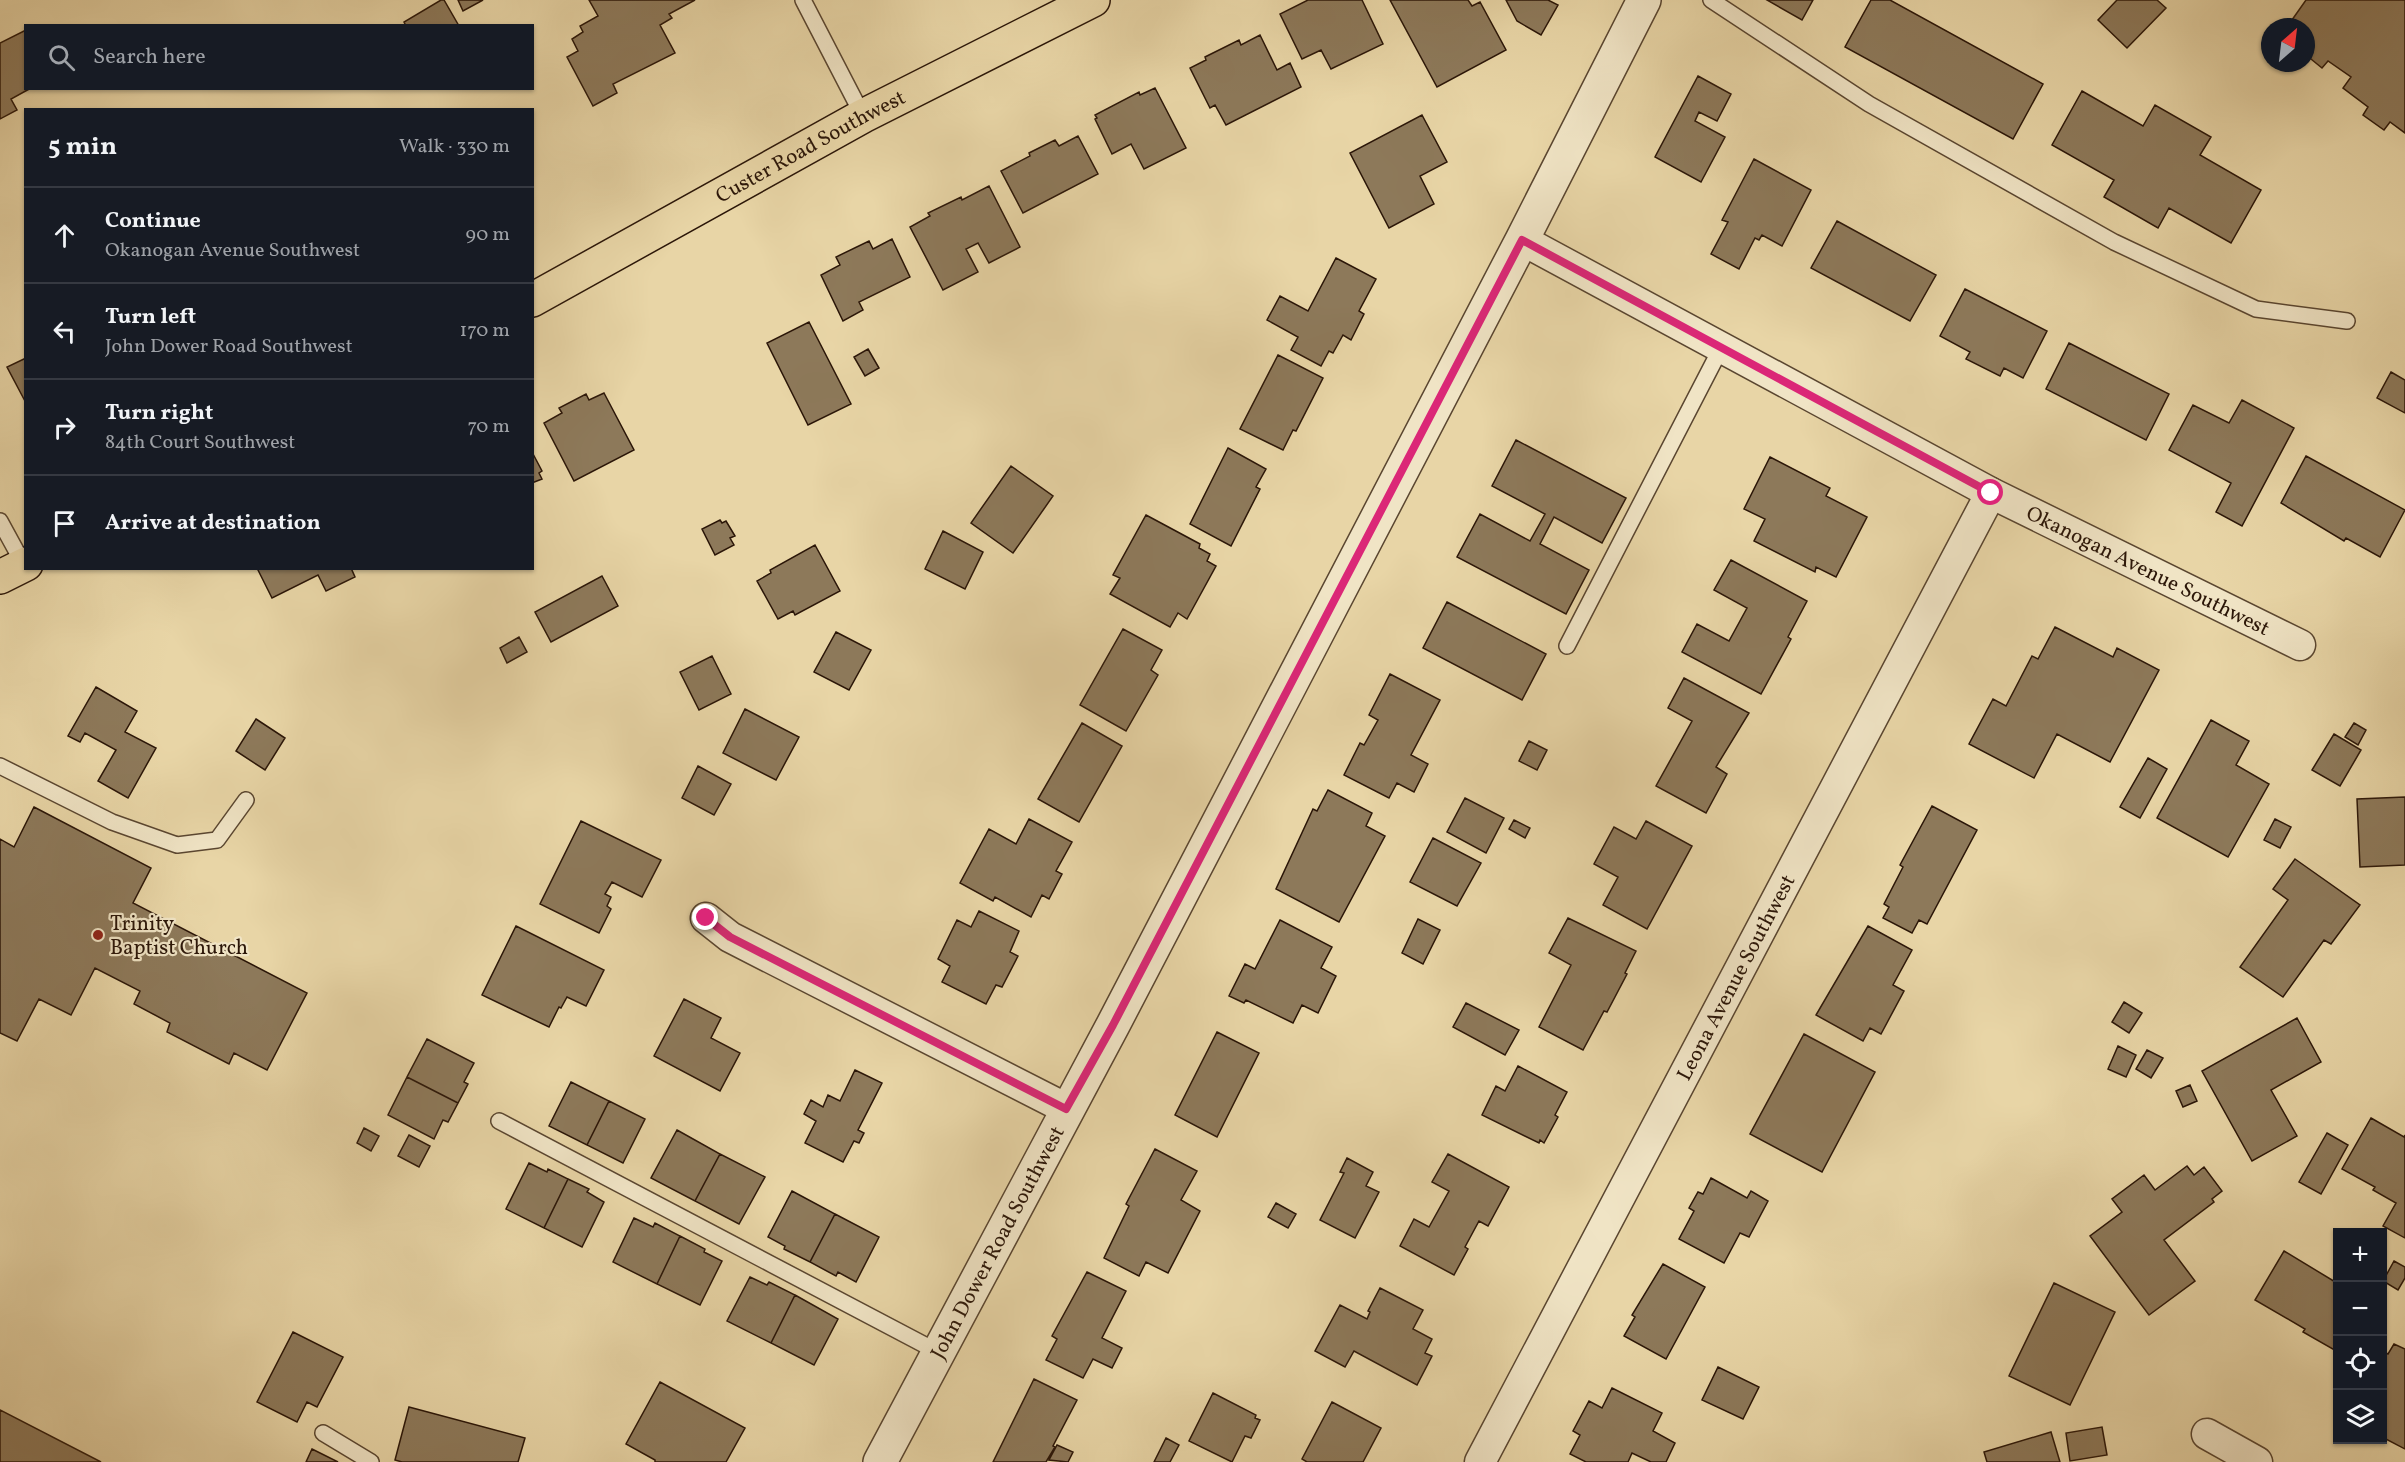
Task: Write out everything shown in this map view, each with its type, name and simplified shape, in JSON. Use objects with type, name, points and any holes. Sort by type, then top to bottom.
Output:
[{"type":"main road","name":"Custer Road Southwest","points":[[534,299],[863,116],[1093,0]]},
{"type":"street","name":"John Dower Road Southwest","points":[[880,1462],[1066,1109],[1119,1015],[1522,240],[1644,0]]},
{"type":"street","name":"Okanogan Avenue Southwest","points":[[1522,240],[1991,493],[2300,645]]},
{"type":"street","name":"Leona Avenue Southwest","points":[[1480,1462],[1991,493]]},
{"type":"street","points":[[706,918],[730,937],[1066,1109]]},
{"type":"street","points":[[2207,1434],[2257,1462]]},
{"type":"lane","points":[[803,0],[863,116]]},
{"type":"lane","points":[[1711,0],[1869,104],[2114,242],[2256,309],[2347,321]]},
{"type":"lane","points":[[1567,646],[1721,348]]},
{"type":"lane","points":[[0,521],[16,569]]},
{"type":"lane","points":[[0,766],[112,822],[177,845],[217,840],[246,800]]},
{"type":"lane","points":[[499,1121],[938,1353]]},
{"type":"lane","points":[[323,1433],[371,1462]]},
{"type":"building","points":[[444,0],[458,24],[405,24],[404,22]]},
{"type":"building","points":[[458,0],[483,0],[463,11]]},
{"type":"building","points":[[589,0],[695,0],[669,14],[672,18],[660,25],[675,53],[613,84],[617,93],[593,106],[567,57],[578,51],[572,39],[583,32],[580,26],[598,16]]},
{"type":"building","points":[[1308,0],[1362,0],[1383,44],[1331,69],[1321,50],[1302,59],[1280,14]]},
{"type":"building","points":[[1390,0],[1468,0],[1472,6],[1480,2],[1506,50],[1437,87]]},
{"type":"building","points":[[1506,0],[1548,0],[1558,5],[1541,35],[1517,21]]},
{"type":"building","points":[[1767,0],[1813,0],[1802,20]]},
{"type":"building","points":[[1871,0],[1890,0],[2043,84],[2013,139],[1845,47]]},
{"type":"building","points":[[2117,0],[2157,0],[2166,8],[2127,48],[2098,20]]},
{"type":"building","points":[[2306,0],[2405,0],[2405,133],[2390,122],[2384,130],[2363,115],[2368,107],[2343,88],[2351,77],[2328,61],[2322,68],[2315,62],[2315,18],[2293,18]]},
{"type":"building","points":[[24,31],[24,90],[27,90],[11,99],[17,110],[0,119],[0,43]]},
{"type":"building","points":[[1260,35],[1277,70],[1290,63],[1301,87],[1226,125],[1215,105],[1210,108],[1190,68],[1206,60],[1205,57],[1239,40],[1241,45]]},
{"type":"building","points":[[1698,76],[1731,94],[1717,121],[1699,112],[1695,121],[1725,137],[1701,182],[1655,157]]},
{"type":"building","points":[[1155,88],[1186,148],[1144,169],[1131,144],[1112,154],[1095,115],[1139,92],[1140,95]]},
{"type":"building","points":[[2082,91],[2143,126],[2155,105],[2211,137],[2200,155],[2261,190],[2231,243],[2169,208],[2158,228],[2104,197],[2114,180],[2052,145]]},
{"type":"building","points":[[1422,115],[1447,162],[1420,176],[1434,204],[1389,228],[1350,153]]},
{"type":"building","points":[[1078,136],[1098,174],[1023,213],[1001,171],[1055,140],[1059,146]]},
{"type":"building","points":[[1754,159],[1811,190],[1782,246],[1762,235],[1759,240],[1755,238],[1739,269],[1711,254],[1728,222],[1722,220]]},
{"type":"building","points":[[989,186],[1020,247],[989,263],[978,243],[966,249],[978,272],[943,290],[910,227],[930,216],[928,213],[961,197],[962,200]]},
{"type":"building","points":[[1837,221],[1936,275],[1910,321],[1811,268]]},
{"type":"building","points":[[892,239],[910,277],[859,302],[863,310],[843,321],[821,275],[840,265],[836,257],[869,241],[873,249]]},
{"type":"building","points":[[1336,258],[1376,279],[1359,311],[1364,314],[1351,340],[1343,335],[1333,353],[1329,351],[1321,366],[1291,350],[1298,337],[1267,320],[1280,296],[1308,311]]},
{"type":"building","points":[[1965,289],[2047,331],[2023,378],[2004,368],[2000,376],[1966,359],[1970,352],[1940,336]]},
{"type":"building","points":[[809,322],[851,404],[808,425],[767,343]]},
{"type":"building","points":[[2069,343],[2169,394],[2146,440],[2046,389]]},
{"type":"building","points":[[868,349],[879,368],[865,376],[854,357]]},
{"type":"building","points":[[1278,355],[1323,378],[1296,431],[1293,430],[1283,450],[1240,429]]},
{"type":"building","points":[[24,359],[24,399],[7,367]]},
{"type":"building","points":[[2391,372],[2405,380],[2405,413],[2377,398]]},
{"type":"building","points":[[604,393],[634,450],[574,481],[544,423],[562,413],[559,408],[586,394],[589,400]]},
{"type":"building","points":[[2242,400],[2294,428],[2242,526],[2216,512],[2231,483],[2169,450],[2193,405],[2229,423]]},
{"type":"building","points":[[1516,440],[1626,498],[1602,543],[1554,517],[1540,544],[1589,570],[1566,614],[1457,557],[1480,514],[1530,541],[1545,514],[1492,486]]},
{"type":"building","points":[[1228,448],[1266,469],[1256,487],[1260,489],[1231,546],[1190,524]]},
{"type":"building","points":[[534,456],[542,471],[539,473],[542,479],[534,482]]},
{"type":"building","points":[[2306,456],[2405,510],[2380,557],[2346,538],[2344,541],[2281,503]]},
{"type":"building","points":[[1770,457],[1830,488],[1826,496],[1867,517],[1836,577],[1816,567],[1815,572],[1754,541],[1765,519],[1744,509]]},
{"type":"building","points":[[1011,466],[1053,496],[1013,553],[971,523]]},
{"type":"building","points":[[1146,515],[1200,544],[1199,548],[1210,554],[1207,561],[1216,566],[1187,619],[1178,613],[1170,627],[1110,594],[1120,578],[1113,575]]},
{"type":"building","points":[[720,520],[722,523],[726,521],[735,536],[730,538],[734,545],[715,555],[702,529]]},
{"type":"building","points":[[943,531],[983,552],[965,589],[925,569]]},
{"type":"building","points":[[815,545],[840,591],[795,615],[793,611],[778,619],[757,581],[771,573],[770,570]]},
{"type":"building","points":[[1731,560],[1807,601],[1788,637],[1791,639],[1761,694],[1682,652],[1697,624],[1729,641],[1747,608],[1714,590]]},
{"type":"building","points":[[258,570],[352,570],[355,577],[326,591],[318,575],[272,598]]},
{"type":"building","points":[[602,576],[618,606],[551,642],[535,612]]},
{"type":"building","points":[[1447,602],[1546,654],[1522,700],[1423,648]]},
{"type":"building","points":[[2055,627],[2113,657],[2117,648],[2159,670],[2110,762],[2057,734],[2034,778],[1969,744],[1993,699],[2006,706],[2032,656],[2038,659]]},
{"type":"building","points":[[1123,629],[1162,650],[1151,670],[1158,675],[1126,731],[1080,705]]},
{"type":"building","points":[[836,632],[871,650],[849,690],[814,672]]},
{"type":"building","points":[[519,637],[527,652],[507,663],[500,648]]},
{"type":"building","points":[[712,656],[731,694],[699,710],[680,672]]},
{"type":"building","points":[[1390,674],[1440,700],[1411,755],[1428,764],[1414,792],[1397,783],[1389,798],[1344,775],[1360,743],[1364,745],[1378,720],[1369,715]]},
{"type":"building","points":[[1684,678],[1749,713],[1716,767],[1727,774],[1706,813],[1656,786],[1692,721],[1668,708]]},
{"type":"building","points":[[96,687],[137,711],[125,732],[156,748],[128,798],[98,781],[116,750],[85,733],[80,742],[68,736]]},
{"type":"building","points":[[745,709],[799,737],[776,780],[723,753]]},
{"type":"building","points":[[256,719],[285,738],[265,770],[236,751]]},
{"type":"building","points":[[2211,720],[2249,741],[2236,765],[2269,784],[2228,857],[2157,818]]},
{"type":"building","points":[[1082,723],[1122,746],[1079,822],[1038,799]]},
{"type":"building","points":[[2354,723],[2366,730],[2358,745],[2345,737]]},
{"type":"building","points":[[2334,734],[2361,750],[2340,786],[2312,770]]},
{"type":"building","points":[[1529,741],[1547,750],[1537,770],[1519,761]]},
{"type":"building","points":[[2148,758],[2167,769],[2140,818],[2120,807]]},
{"type":"building","points":[[698,766],[731,784],[714,815],[682,798]]},
{"type":"building","points":[[1328,790],[1372,813],[1366,826],[1385,836],[1339,922],[1276,889],[1313,809],[1317,811]]},
{"type":"building","points":[[2405,797],[2405,865],[2360,867],[2357,799]]},
{"type":"building","points":[[1465,798],[1504,818],[1486,853],[1447,832]]},
{"type":"building","points":[[1932,806],[1977,830],[1927,924],[1919,920],[1912,933],[1883,918],[1889,907],[1884,904],[1903,867],[1900,865]]},
{"type":"building","name":"Trinity Baptist Church","points":[[34,807],[151,868],[133,903],[307,993],[267,1070],[234,1053],[229,1064],[167,1032],[170,1023],[134,1004],[140,991],[95,968],[71,1015],[39,999],[17,1041],[0,1033],[0,839],[14,847]]},
{"type":"building","points":[[1029,819],[1072,842],[1056,871],[1062,874],[1049,899],[1042,895],[1031,917],[995,897],[993,901],[960,883],[989,829],[1016,844]]},
{"type":"building","points":[[2275,819],[2291,827],[2280,848],[2264,840]]},
{"type":"building","points":[[1514,820],[1530,828],[1525,838],[1509,829]]},
{"type":"building","points":[[581,821],[661,860],[642,897],[612,882],[605,894],[611,897],[607,906],[611,909],[599,933],[540,904]]},
{"type":"building","points":[[1646,821],[1692,846],[1647,929],[1603,905],[1618,877],[1594,864],[1614,827],[1636,839]]},
{"type":"building","points":[[1433,838],[1481,863],[1457,906],[1410,882]]},
{"type":"building","points":[[2295,859],[2360,905],[2331,944],[2324,940],[2283,997],[2240,967],[2288,900],[2273,889]]},
{"type":"building","points":[[979,911],[1019,931],[1010,952],[1018,956],[1002,987],[996,985],[986,1004],[942,982],[950,966],[938,959],[957,920],[971,927]]},
{"type":"building","points":[[1568,918],[1636,951],[1607,1012],[1604,1011],[1583,1050],[1539,1027],[1571,965],[1549,953]]},
{"type":"building","points":[[1418,919],[1440,930],[1423,964],[1402,953]]},
{"type":"building","points":[[1280,920],[1332,947],[1321,968],[1336,976],[1318,1013],[1302,1005],[1293,1023],[1246,1000],[1244,1003],[1229,996],[1245,964],[1255,969]]},
{"type":"building","points":[[516,926],[604,970],[586,1006],[567,997],[549,1027],[482,995]]},
{"type":"building","points":[[1868,926],[1912,950],[1893,985],[1904,991],[1881,1034],[1870,1028],[1863,1041],[1816,1015]]},
{"type":"building","points":[[684,999],[721,1018],[711,1038],[740,1053],[720,1091],[654,1056]]},
{"type":"building","points":[[2124,1002],[2142,1013],[2129,1033],[2112,1022]]},
{"type":"building","points":[[1466,1003],[1519,1030],[1505,1055],[1453,1027]]},
{"type":"building","points":[[2297,1018],[2321,1062],[2271,1090],[2297,1136],[2252,1161],[2202,1071]]},
{"type":"building","points":[[1217,1032],[1259,1053],[1217,1137],[1175,1115]]},
{"type":"building","points":[[1804,1034],[1875,1072],[1822,1172],[1750,1134]]},
{"type":"building","points":[[427,1039],[474,1063],[464,1082],[468,1084],[458,1103],[407,1077]]},
{"type":"building","points":[[2118,1046],[2136,1055],[2126,1077],[2108,1069]]},
{"type":"building","points":[[2147,1050],[2163,1058],[2151,1078],[2136,1069]]},
{"type":"building","points":[[1518,1066],[1567,1092],[1555,1115],[1558,1117],[1544,1143],[1540,1140],[1539,1143],[1482,1115],[1496,1086],[1505,1091]]},
{"type":"building","points":[[855,1070],[882,1083],[858,1130],[864,1133],[859,1143],[854,1141],[843,1162],[805,1143],[816,1121],[804,1114],[811,1100],[823,1107],[828,1095],[840,1101]]},
{"type":"building","points":[[407,1077],[458,1103],[448,1122],[443,1120],[434,1139],[388,1115]]},
{"type":"building","points":[[571,1082],[609,1101],[587,1145],[549,1126]]},
{"type":"building","points":[[2190,1085],[2197,1101],[2183,1107],[2176,1091]]},
{"type":"building","points":[[609,1101],[645,1119],[623,1163],[587,1145]]},
{"type":"building","points":[[2371,1118],[2404,1137],[2405,1135],[2405,1238],[2383,1226],[2396,1203],[2373,1190],[2375,1187],[2342,1169]]},
{"type":"building","points":[[364,1128],[379,1136],[371,1151],[357,1143]]},
{"type":"building","points":[[677,1130],[720,1154],[695,1201],[651,1178]]},
{"type":"building","points":[[2327,1133],[2348,1145],[2321,1194],[2299,1182]]},
{"type":"building","points":[[409,1135],[430,1146],[419,1167],[398,1156]]},
{"type":"building","points":[[1155,1149],[1197,1171],[1181,1200],[1200,1211],[1168,1273],[1146,1262],[1139,1276],[1104,1258],[1129,1206],[1126,1204]]},
{"type":"building","points":[[720,1154],[765,1177],[739,1224],[695,1201]]},
{"type":"building","points":[[1448,1154],[1509,1187],[1488,1226],[1479,1221],[1454,1275],[1400,1246],[1414,1219],[1429,1227],[1449,1191],[1432,1182]]},
{"type":"building","points":[[1347,1158],[1373,1172],[1366,1186],[1379,1192],[1355,1238],[1320,1220],[1344,1173],[1340,1172]]},
{"type":"building","points":[[529,1163],[568,1179],[544,1228],[506,1209]]},
{"type":"building","points":[[2187,1166],[2194,1175],[2204,1167],[2222,1191],[2212,1199],[2214,1202],[2164,1240],[2195,1281],[2149,1315],[2090,1236],[2122,1212],[2112,1199],[2144,1175],[2155,1190]]},
{"type":"building","points":[[1711,1178],[1747,1198],[1751,1191],[1768,1201],[1749,1237],[1740,1233],[1724,1263],[1679,1239],[1694,1211],[1689,1208],[1698,1192],[1703,1194]]},
{"type":"building","points":[[568,1179],[589,1189],[587,1192],[604,1202],[582,1247],[544,1228]]},
{"type":"building","points":[[792,1191],[835,1214],[810,1262],[784,1249],[785,1246],[768,1237]]},
{"type":"building","points":[[1276,1203],[1296,1214],[1288,1228],[1268,1217]]},
{"type":"building","points":[[835,1214],[879,1237],[856,1282],[838,1272],[836,1276],[810,1262]]},
{"type":"building","points":[[634,1218],[653,1227],[655,1223],[680,1236],[657,1284],[613,1262]]},
{"type":"building","points":[[680,1236],[722,1261],[700,1305],[657,1284]]},
{"type":"building","points":[[2284,1251],[2333,1281],[2333,1349],[2303,1332],[2305,1329],[2255,1300]]},
{"type":"building","points":[[2394,1261],[2405,1267],[2405,1278],[2398,1290],[2387,1283],[2387,1274]]},
{"type":"building","points":[[1663,1264],[1705,1287],[1666,1359],[1624,1336],[1635,1317],[1632,1315]]},
{"type":"building","points":[[1087,1272],[1126,1291],[1102,1338],[1122,1348],[1112,1368],[1093,1359],[1083,1378],[1046,1360],[1057,1339],[1052,1336]]},
{"type":"building","points":[[750,1277],[767,1285],[769,1282],[795,1295],[771,1343],[727,1321]]},
{"type":"building","points":[[2054,1283],[2115,1312],[2070,1405],[2009,1376]]},
{"type":"building","points":[[1380,1288],[1423,1310],[1413,1329],[1432,1339],[1425,1353],[1432,1356],[1417,1385],[1354,1351],[1345,1367],[1315,1351],[1340,1305],[1367,1319],[1370,1312],[1368,1311]]},
{"type":"building","points":[[795,1295],[838,1319],[814,1365],[771,1343]]},
{"type":"building","points":[[293,1332],[343,1357],[317,1407],[307,1402],[297,1422],[257,1402]]},
{"type":"building","points":[[2394,1344],[2405,1349],[2405,1449],[2387,1440],[2388,1354]]},
{"type":"building","points":[[1718,1367],[1759,1387],[1743,1419],[1702,1400]]},
{"type":"building","points":[[1034,1379],[1077,1400],[1053,1446],[1055,1447],[1046,1462],[993,1462]]},
{"type":"building","points":[[660,1382],[745,1428],[726,1462],[655,1462],[626,1444]]},
{"type":"building","points":[[1612,1388],[1662,1413],[1653,1431],[1675,1443],[1666,1462],[1651,1462],[1632,1453],[1628,1462],[1586,1462],[1570,1454],[1580,1435],[1573,1431],[1589,1401],[1602,1408]]},
{"type":"building","points":[[1213,1393],[1256,1415],[1255,1418],[1260,1420],[1251,1438],[1245,1436],[1232,1462],[1189,1441]]},
{"type":"building","points":[[1332,1402],[1381,1428],[1363,1462],[1307,1462],[1302,1459]]},
{"type":"building","points":[[409,1407],[525,1438],[518,1462],[402,1462],[395,1460]]},
{"type":"building","points":[[0,1410],[101,1462],[0,1462]]},
{"type":"building","points":[[2102,1427],[2107,1455],[2070,1461],[2066,1433]]},
{"type":"building","points":[[2051,1432],[2060,1462],[1987,1462],[1984,1452]]},
{"type":"building","points":[[1166,1438],[1179,1445],[1170,1462],[1154,1462]]},
{"type":"building","points":[[1057,1445],[1073,1452],[1068,1462],[1049,1460]]},
{"type":"building","points":[[312,1449],[338,1462],[306,1462]]},
{"type":"place","name":"Trinity Baptist Church","points":[[98,935]]},
{"type":"route","points":[[706,918],[730,937],[1066,1109],[1113,1025],[1522,240],[1991,493]]}]
